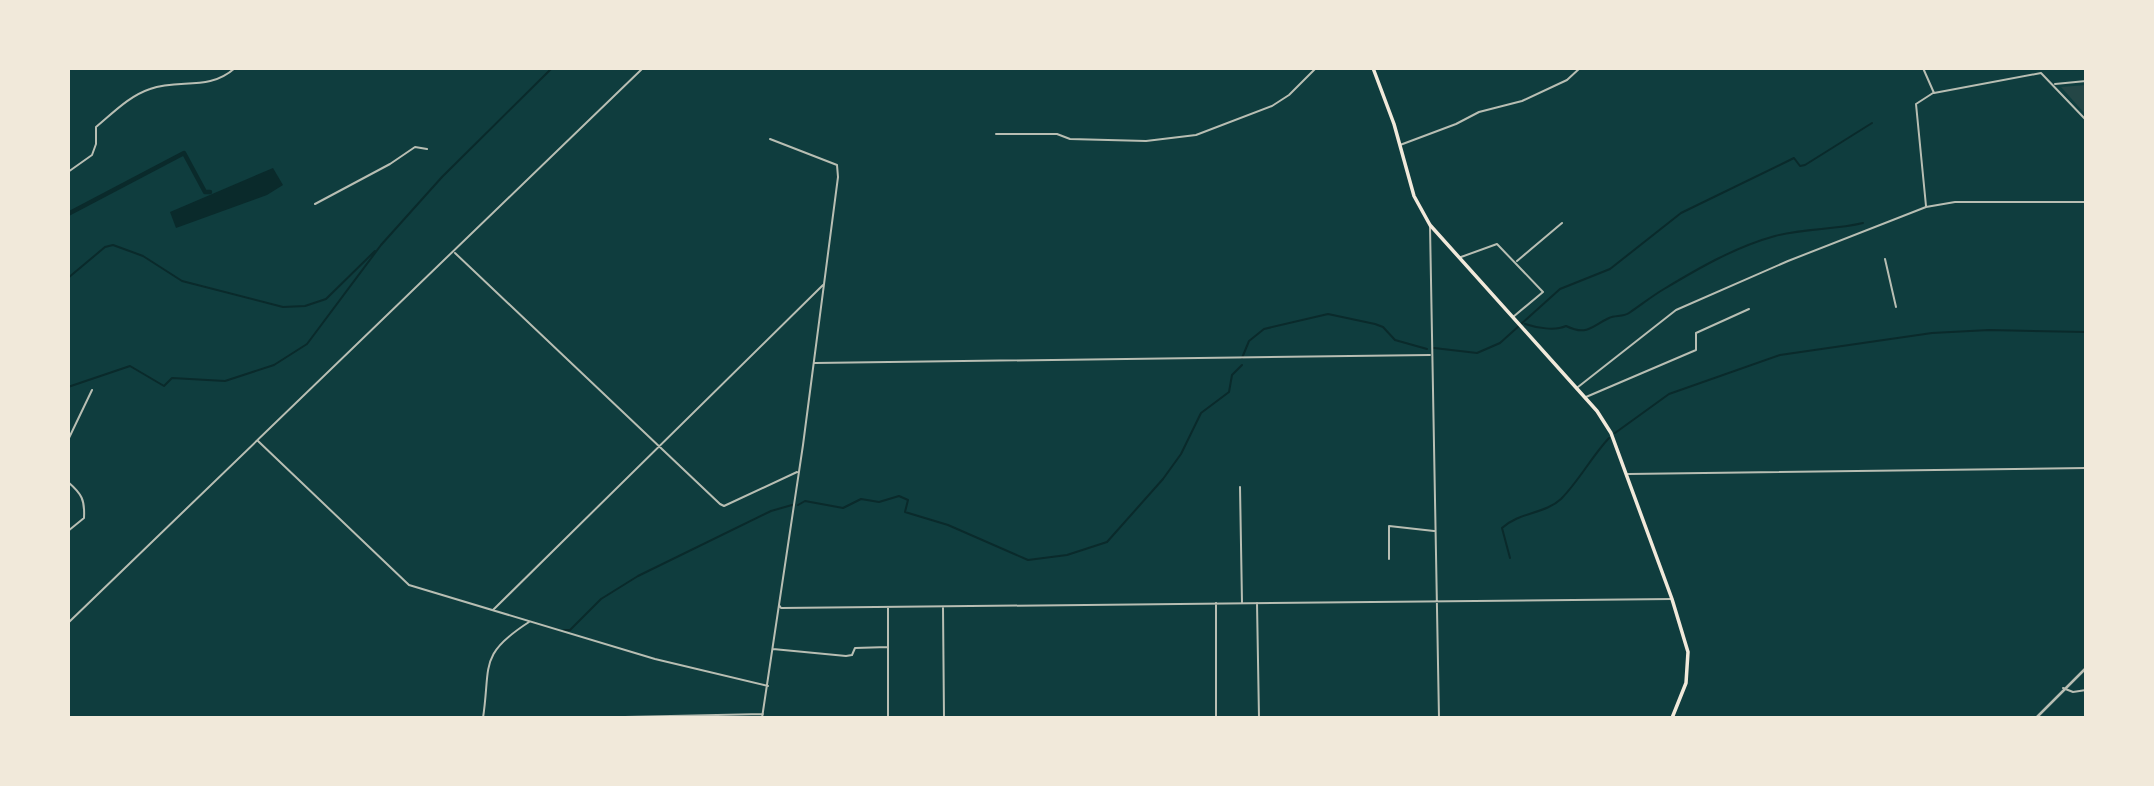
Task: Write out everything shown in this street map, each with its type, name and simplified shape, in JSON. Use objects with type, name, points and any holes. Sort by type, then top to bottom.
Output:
[{"type":"main road","points":[[1373,68],[1414,196],[1430,225],[1605,421],[1672,599],[1688,652],[1689,670],[1682,697],[1672,718]]},
{"type":"street","points":[[68,172],[92,155],[96,144],[96,127],[132,97],[154,87],[222,79],[235,68]]},
{"type":"street","points":[[68,623],[643,68]]},
{"type":"street","points":[[996,134],[1057,134],[1070,139],[1146,141],[1196,135],[1272,106],[1289,95],[1316,68]]},
{"type":"street","points":[[1399,145],[1457,124],[1479,112],[1522,101],[1567,80],[1580,68]]},
{"type":"street","points":[[1923,68],[1934,93]]},
{"type":"street","points":[[1926,206],[1916,104],[1934,93],[2041,73],[2086,120]]},
{"type":"street","points":[[2054,85],[2086,81]]},
{"type":"street","points":[[762,718],[825,284],[837,165],[770,139]]},
{"type":"street","points":[[315,204],[390,164],[415,147],[427,149]]},
{"type":"street","points":[[1577,388],[1676,310],[1769,268],[1926,206],[1955,202],[2086,202]]},
{"type":"street","points":[[1517,262],[1562,223]]},
{"type":"street","points":[[1430,225],[1430,355],[1438,718]]},
{"type":"street","points":[[1459,257],[1497,244],[1517,262],[1543,292],[1512,318]]},
{"type":"street","points":[[454,253],[724,506],[799,471]]},
{"type":"street","points":[[1885,259],[1896,307]]},
{"type":"street","points":[[492,610],[825,284]]},
{"type":"street","points":[[1585,398],[1696,350],[1696,333],[1749,309]]},
{"type":"street","points":[[814,363],[1430,355]]},
{"type":"street","points":[[68,440],[92,390]]},
{"type":"street","points":[[257,440],[409,585],[655,659],[768,686]]},
{"type":"street","points":[[1627,474],[2086,468]]},
{"type":"street","points":[[68,482],[81,494],[85,502],[84,518],[68,531]]},
{"type":"street","points":[[1240,487],[1242,603]]},
{"type":"street","points":[[1389,559],[1389,526],[1434,531]]},
{"type":"street","points":[[779,605],[781,608],[943,607],[1437,599],[1672,599]]},
{"type":"street","points":[[1257,602],[1259,718]]},
{"type":"street","points":[[1216,603],[1216,718]]},
{"type":"street","points":[[888,607],[888,718]]},
{"type":"street","points":[[943,607],[944,718]]},
{"type":"street","points":[[483,718],[490,659],[507,637],[530,622]]},
{"type":"street","points":[[772,649],[846,656],[852,655],[855,648],[888,647]]},
{"type":"street","points":[[2036,718],[2063,688],[2086,668]]},
{"type":"street","points":[[2063,688],[2073,692],[2086,690]]},
{"type":"street","points":[[579,718],[763,714]]},
{"type":"shaded area","points":[[2086,85],[2086,115],[2061,87]]},
{"type":"shaded area","points":[[273,168],[283,185],[267,195],[176,228],[170,212]]},
{"type":"waterway","points":[[68,387],[130,366],[164,386],[172,378],[225,381],[274,365],[307,344],[381,245],[442,177],[552,68]]},
{"type":"waterway","points":[[1434,348],[1477,353],[1500,343],[1560,289],[1610,269],[1681,213],[1794,158],[1800,166],[1805,165],[1872,123]]},
{"type":"waterway","points":[[68,214],[184,153],[205,192],[210,192]]},
{"type":"waterway","points":[[1525,324],[1546,328],[1566,326],[1579,330],[1588,329],[1611,317],[1627,314],[1690,273],[1746,246],[1786,233],[1863,223]]},
{"type":"waterway","points":[[68,278],[105,247],[113,245],[143,256],[182,281],[283,307],[305,306],[326,299],[375,251]]},
{"type":"waterway","points":[[1242,358],[1249,341],[1264,329],[1328,314],[1375,324],[1383,327],[1395,340],[1427,349]]},
{"type":"waterway","points":[[1615,433],[1669,394],[1780,355],[1932,333],[1989,330],[2086,332]]},
{"type":"waterway","points":[[798,505],[805,501],[843,508],[861,499],[879,502],[899,496],[908,500],[905,512],[948,525],[1028,560],[1067,555],[1107,542],[1163,479],[1181,454],[1201,413],[1229,392],[1232,375],[1242,365]]},
{"type":"waterway","points":[[1510,558],[1502,528],[1561,499],[1609,438]]},
{"type":"waterway","points":[[564,630],[570,630],[601,599],[638,576],[771,511],[792,505]]}]
